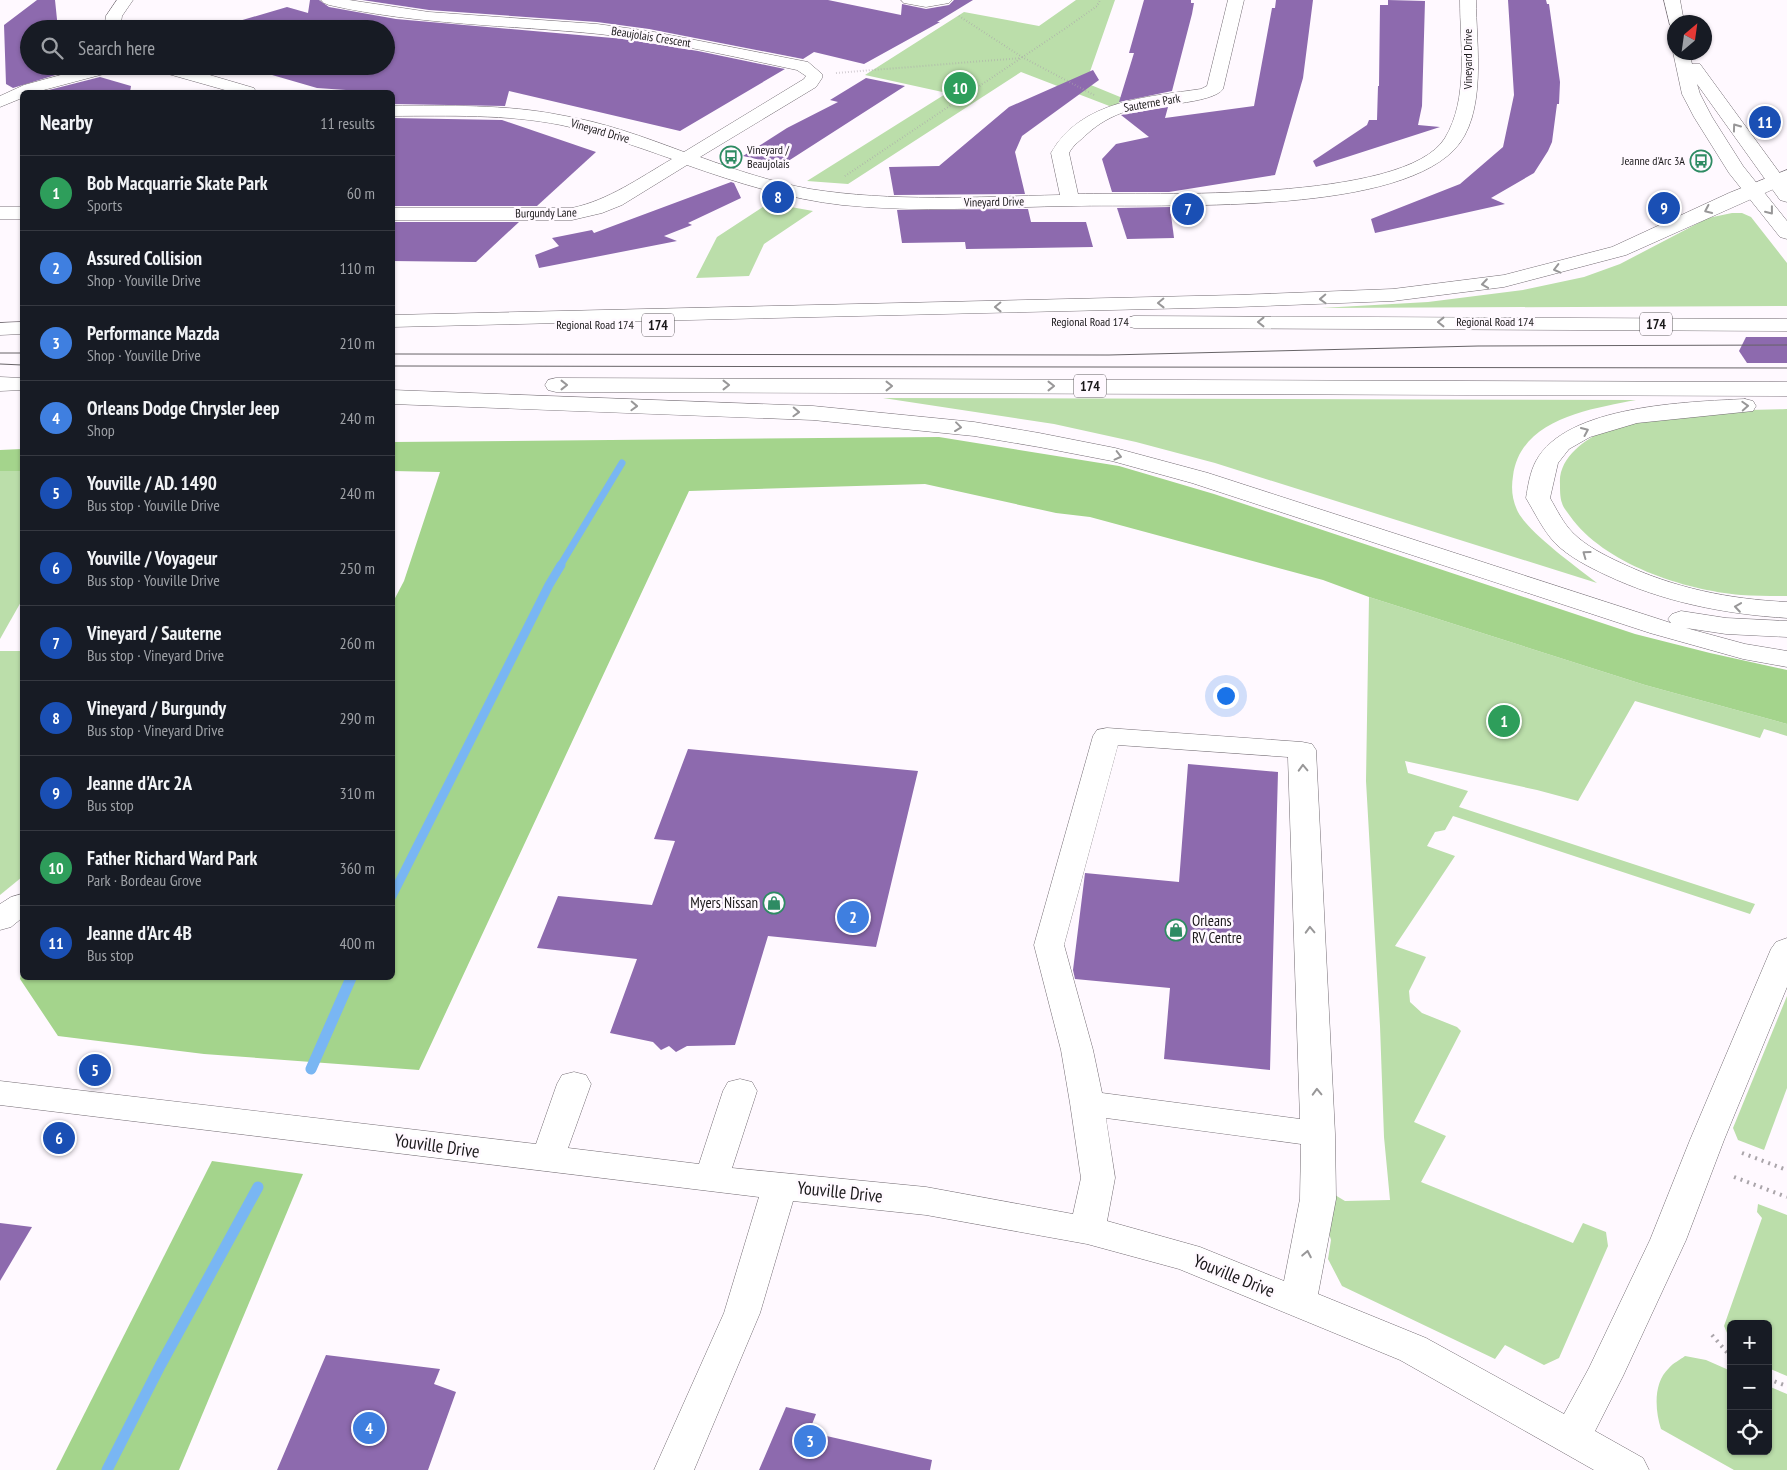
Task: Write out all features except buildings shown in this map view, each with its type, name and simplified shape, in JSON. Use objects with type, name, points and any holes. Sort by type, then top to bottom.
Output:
[{"type":"main road","points":[[113,20],[125,0]]},
{"type":"main road","name":"Beaujolais Crescent","points":[[329,0],[379,12],[597,29],[676,40],[802,66],[814,74]]},
{"type":"main road","points":[[909,0],[943,0]]},
{"type":"main road","name":"Sauterne Park","points":[[1070,200],[1060,153],[1065,144],[1094,119],[1120,108],[1205,94],[1215,89],[1236,0]]},
{"type":"main road","name":"Vineyard Drive","points":[[395,111],[500,112],[550,118],[599,129],[768,186],[868,202],[935,204],[1315,192],[1379,180],[1399,174],[1426,162],[1448,146],[1462,117],[1469,89],[1468,0]]},
{"type":"main road","points":[[1672,0],[1675,15]]},
{"type":"main road","points":[[1684,60],[1691,94],[1735,169],[1787,233]]},
{"type":"main road","points":[[1688,60],[1743,138],[1782,178],[1787,196]]},
{"type":"main road","points":[[685,158],[810,83],[814,78],[814,74]]},
{"type":"main road","points":[[28,90],[81,75]]},
{"type":"main road","points":[[190,75],[241,90]]},
{"type":"main road","points":[[0,102],[20,93]]},
{"type":"main road","name":"Burgundy Lane","points":[[395,214],[572,214],[584,212],[606,205],[685,158]]},
{"type":"main road","points":[[395,320],[1217,302],[1393,296],[1504,281],[1619,251],[1782,178]]},
{"type":"main road","points":[[0,213],[20,213]]},
{"type":"main road","points":[[1524,322],[1787,319]]},
{"type":"main road","name":"Regional Road 174","points":[[395,327],[943,322],[1524,322],[1787,325]]},
{"type":"main road","points":[[0,329],[20,329]]},
{"type":"main road","points":[[0,384],[20,384]]},
{"type":"main road","name":"174","points":[[395,385],[1787,390]]},
{"type":"main road","points":[[395,396],[813,413],[954,427],[1039,440],[1115,455],[1200,478],[1659,628],[1743,651],[1787,659]]},
{"type":"main road","points":[[1787,404],[1671,411],[1630,417],[1596,426],[1566,440],[1548,460],[1540,483],[1538,498],[1563,537],[1591,558],[1620,572],[1660,589],[1705,602],[1754,609],[1787,610]]},
{"type":"main road","points":[[1526,585],[1692,621],[1760,629],[1787,629]]},
{"type":"main road","points":[[1087,1230],[1098,1178],[1088,1103],[1077,1050],[1049,945],[1107,736],[1302,750],[1318,1134],[1318,1199],[1298,1302]]},
{"type":"main road","points":[[0,920],[20,905]]},
{"type":"main road","points":[[1571,1438],[1604,1376],[1668,1240],[1707,1140],[1787,949]]},
{"type":"main road","points":[[547,1160],[574,1084]]},
{"type":"main road","points":[[711,1180],[740,1091]]},
{"type":"main road","name":"Youville Drive","points":[[0,1093],[105,1107],[360,1135],[711,1180],[926,1201],[1087,1230],[1187,1257],[1413,1349],[1629,1470]]},
{"type":"main road","points":[[1088,1103],[1318,1134]]},
{"type":"main road","points":[[674,1470],[742,1313],[780,1186]]},
{"type":"path","points":[[943,0],[951,11],[1022,58],[1120,108]]},
{"type":"path","points":[[838,181],[1022,58],[1097,6],[1100,0]]},
{"type":"path","points":[[814,74],[1022,58]]},
{"type":"path","points":[[1742,1153],[1787,1170]]},
{"type":"path","points":[[1734,1177],[1787,1197]]},
{"type":"path","points":[[1712,1335],[1727,1352]]},
{"type":"path","points":[[1772,1380],[1787,1386]]},
{"type":"green space","points":[[1076,0],[1115,0],[1086,83],[1125,99],[1112,107],[1021,72],[848,184],[807,181],[947,93],[865,75],[964,12],[1039,26]]},
{"type":"green space","points":[[769,203],[813,211],[764,244],[749,276],[696,278],[717,237]]},
{"type":"green space","points":[[1742,213],[1751,217],[1787,263],[1787,306],[1321,308],[1428,302],[1523,290],[1584,277],[1620,264],[1708,218]]},
{"type":"green space","points":[[883,398],[1636,400],[1579,413],[1543,429],[1529,441],[1518,457],[1513,476],[1513,499],[1524,521],[1554,550],[1597,583],[1215,463],[1136,442],[1054,424]]},
{"type":"green space","points":[[1787,409],[1787,596],[1719,592],[1695,587],[1647,572],[1603,548],[1585,533],[1565,510],[1560,496],[1563,466],[1582,444],[1606,430],[1647,418],[1695,412]]},
{"type":"green space","points":[[939,437],[1119,466],[1214,494],[1635,634],[1787,670],[1787,724],[1645,685],[1369,597],[1323,580],[1090,517],[1056,513],[925,484],[689,491],[419,1070],[204,1054],[58,1036],[21,980],[395,980],[395,598],[404,581],[440,472],[395,471],[395,442]]},
{"type":"green space","points":[[20,449],[20,471],[0,471],[0,450]]},
{"type":"green space","points":[[0,471],[20,471],[20,604],[0,639]]},
{"type":"green space","points":[[1369,597],[1645,685],[1787,724],[1787,736],[1764,729],[1760,738],[1635,701],[1578,801],[1405,761],[1408,773],[1468,791],[1459,807],[1755,904],[1750,914],[1453,816],[1445,830],[1435,832],[1427,846],[1455,856],[1395,946],[1426,957],[1409,991],[1410,1002],[1422,1013],[1457,1027],[1461,1031],[1414,1122],[1446,1136],[1421,1182],[1573,1243],[1583,1223],[1606,1232],[1608,1246],[1559,1358],[1544,1365],[1505,1345],[1495,1359],[1342,1286],[1328,1259],[1331,1240],[1326,1223],[1335,1195],[1345,1201],[1390,1200],[1384,1137],[1380,1026],[1366,781]]},
{"type":"green space","points":[[0,651],[20,651],[20,879],[0,895]]},
{"type":"green space","points":[[1787,996],[1787,1088],[1764,1150],[1738,1140],[1733,1128]]},
{"type":"green space","points":[[212,1161],[303,1174],[179,1470],[56,1470]]},
{"type":"green space","points":[[1758,1204],[1787,1215],[1787,1376],[1772,1370],[1772,1320],[1727,1320],[1727,1333],[1724,1326],[1762,1218],[1757,1212]]},
{"type":"green space","points":[[1685,1356],[1706,1360],[1727,1369],[1727,1455],[1772,1455],[1772,1388],[1787,1394],[1787,1470],[1734,1470],[1661,1429],[1657,1414],[1658,1389],[1660,1381],[1671,1366]]},
{"type":"waterway","points":[[560,566],[622,463]]},
{"type":"waterway","points":[[395,890],[549,585],[561,565]]},
{"type":"waterway","points":[[311,1069],[350,980]]},
{"type":"waterway","points":[[107,1470],[160,1366],[258,1187]]},
{"type":"tram line","points":[[395,354],[1109,355],[1478,346],[1787,345]]},
{"type":"tram line","points":[[0,353],[20,353]]},
{"type":"tram line","points":[[0,364],[20,365]]},
{"type":"tram line","points":[[395,366],[1787,368]]},
{"type":"place","name":"Father Richard Ward Park","points":[[960,88]]},
{"type":"place","name":"Jeanne d'Arc 4B","points":[[1765,122]]},
{"type":"place","name":"Vineyard / Beaujolais","points":[[731,157]]},
{"type":"place","name":"Jeanne d'Arc 3A","points":[[1701,161]]},
{"type":"place","name":"Vineyard / Burgundy","points":[[778,197]]},
{"type":"place","name":"Jeanne d'Arc 2A","points":[[1664,208]]},
{"type":"place","name":"Vineyard / Sauterne","points":[[1188,209]]},
{"type":"place","name":"Bob Macquarrie Skate Park","points":[[1504,721]]},
{"type":"place","name":"Myers Nissan","points":[[774,903]]},
{"type":"place","name":"Assured Collision","points":[[853,917]]},
{"type":"place","name":"Orleans RV Centre","points":[[1176,930]]},
{"type":"place","name":"Youville / AD. 1490","points":[[95,1070]]},
{"type":"place","name":"Youville / Voyageur","points":[[59,1138]]},
{"type":"place","name":"Orleans Dodge Chrysler Jeep","points":[[369,1428]]},
{"type":"place","name":"Performance Mazda","points":[[810,1441]]}]
